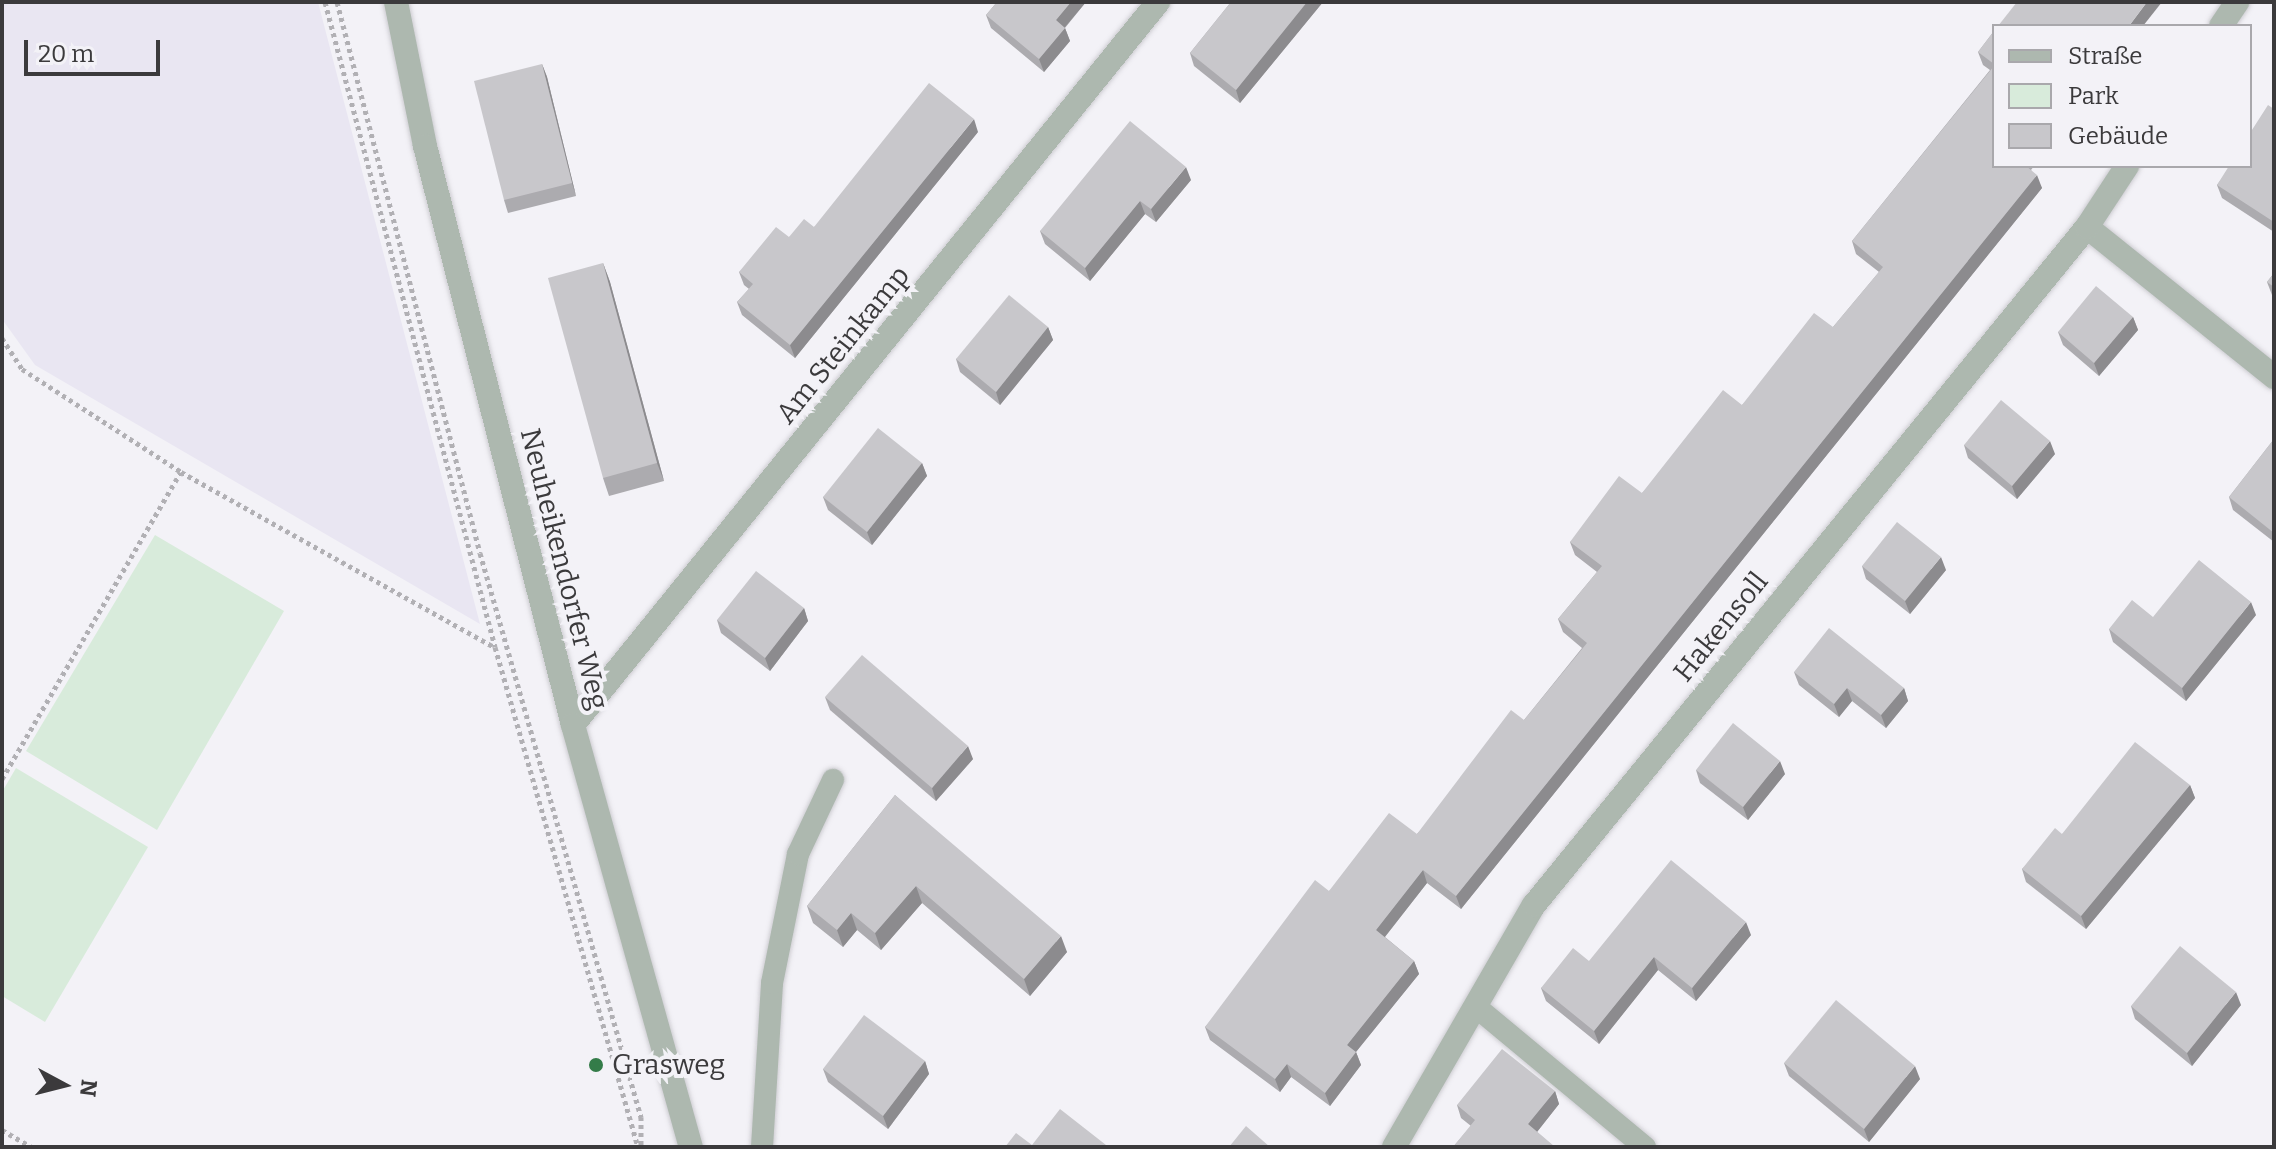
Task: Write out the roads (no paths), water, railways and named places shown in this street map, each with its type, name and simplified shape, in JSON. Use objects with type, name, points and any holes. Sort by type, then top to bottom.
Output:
[{"type":"street","name":"Neuheikendorfer Weg","points":[[396,2],[425,146],[573,725],[691,1147]]},
{"type":"street","name":"Am Steinkamp","points":[[573,725],[1158,2]]},
{"type":"street","points":[[2222,24],[2237,2]]},
{"type":"street","name":"Hakensoll","points":[[1394,1147],[1544,892],[2087,227],[2126,168]]},
{"type":"street","points":[[2087,227],[2274,377]]},
{"type":"lane","points":[[762,1147],[772,983],[798,854],[833,780]]},
{"type":"lane","points":[[1475,1006],[1645,1147]]},
{"type":"place","name":"Grasweg","points":[[596,1065]]}]
